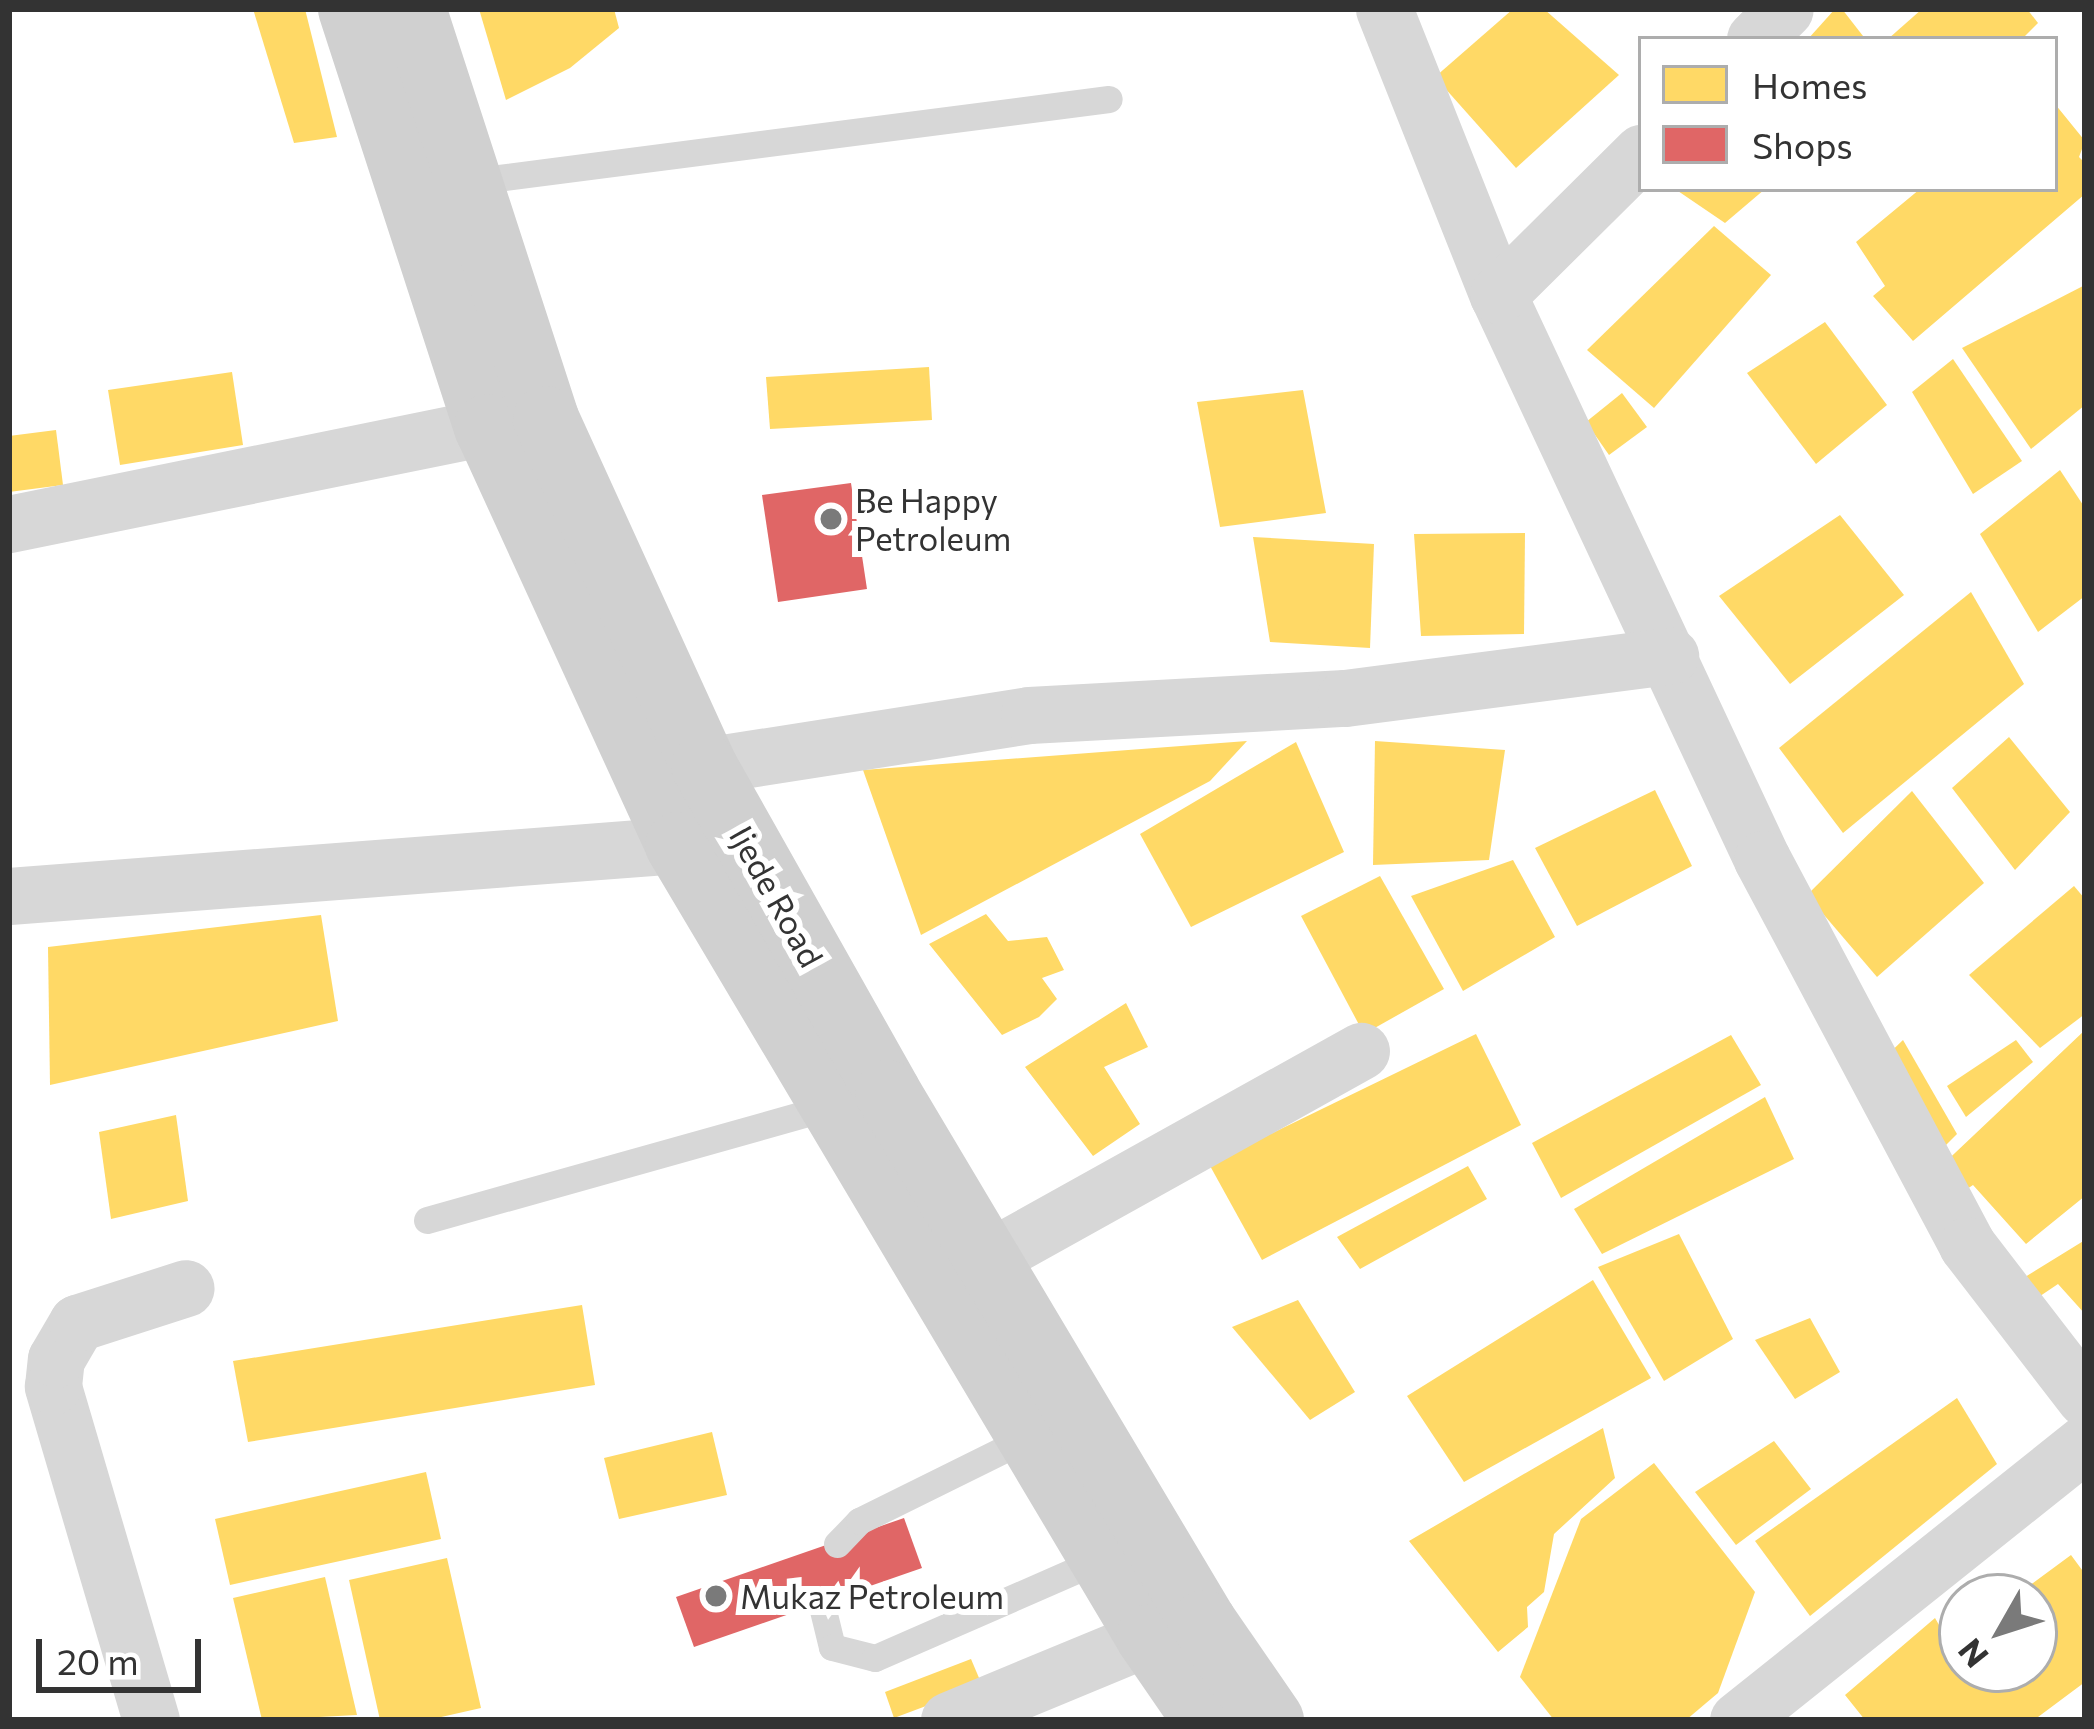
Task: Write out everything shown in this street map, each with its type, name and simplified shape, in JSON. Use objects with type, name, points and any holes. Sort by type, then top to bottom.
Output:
[{"type":"main road","name":"Ijede Road","points":[[351,9],[488,427],[678,845],[1149,1637],[1206,1720]]},
{"type":"main road","name":"Ijede Road","points":[[413,9],[546,418],[704,766],[987,1258],[1204,1623],[1271,1720]]},
{"type":"street","points":[[1384,9],[1498,295],[1762,859],[1967,1245],[2085,1398]]},
{"type":"street","points":[[1758,36],[1786,9]]},
{"type":"street","points":[[1498,295],[1638,156]]},
{"type":"street","points":[[9,524],[488,427]]},
{"type":"street","points":[[704,766],[1029,715],[1345,698],[1670,656]]},
{"type":"street","points":[[9,896],[678,845]]},
{"type":"street","points":[[987,1258],[1361,1051]]},
{"type":"street","points":[[152,1720],[53,1386],[56,1359],[77,1323],[186,1288]]},
{"type":"street","points":[[1738,1720],[2085,1443]]},
{"type":"street","points":[[949,1720],[1149,1637]]},
{"type":"lane","points":[[467,182],[1109,99]]},
{"type":"lane","points":[[427,1220],[832,1106]]},
{"type":"lane","points":[[837,1544],[859,1521],[1029,1437]]},
{"type":"lane","points":[[821,1602],[832,1647],[874,1658],[1102,1559]]},
{"type":"building: Homes","points":[[253,9],[305,9],[337,137],[294,143]]},
{"type":"building: Homes","points":[[479,9],[614,9],[619,28],[570,68],[506,100]]},
{"type":"building: Homes","points":[[1513,9],[1544,9],[1619,75],[1516,168],[1435,77]]},
{"type":"building: Homes","points":[[1835,9],[1842,9],[1863,36],[1811,36]]},
{"type":"building: Homes","points":[[1922,9],[2027,9],[2038,23],[2025,36],[1891,36]]},
{"type":"building: Homes","points":[[2058,108],[2085,141],[2079,157],[2085,163],[2085,194],[1913,341],[1873,296],[1885,286],[1856,242],[1916,192],[2058,192]]},
{"type":"building: Homes","points":[[1679,192],[1761,192],[1725,223]]},
{"type":"building: Homes","points":[[1714,226],[1771,275],[1654,408],[1587,350]]},
{"type":"building: Homes","points":[[2083,286],[2085,405],[2031,449],[1962,348]]},
{"type":"building: Homes","points":[[1825,322],[1887,405],[1816,464],[1747,373]]},
{"type":"building: Homes","points":[[1953,359],[2022,461],[1973,494],[1912,392]]},
{"type":"building: Homes","points":[[929,367],[932,420],[770,429],[766,377]]},
{"type":"building: Homes","points":[[232,372],[243,445],[120,465],[108,390]]},
{"type":"building: Homes","points":[[1303,390],[1326,513],[1220,527],[1197,402]]},
{"type":"building: Homes","points":[[1622,393],[1647,427],[1609,455],[1586,422]]},
{"type":"building: Homes","points":[[56,430],[63,485],[9,492],[9,436]]},
{"type":"building: Homes","points":[[2060,470],[2085,508],[2085,596],[2038,632],[1980,534]]},
{"type":"building: Homes","points":[[1840,515],[1904,595],[1790,684],[1719,596]]},
{"type":"building: Homes","points":[[1525,533],[1524,634],[1421,636],[1414,534]]},
{"type":"building: Homes","points":[[1253,537],[1374,544],[1370,648],[1270,642]]},
{"type":"building: Homes","points":[[1971,592],[2024,684],[1843,833],[1779,748]]},
{"type":"building: Homes","points":[[2009,737],[2070,812],[2015,870],[1952,788]]},
{"type":"building: Homes","points":[[1247,741],[1210,781],[921,935],[863,770]]},
{"type":"building: Homes","points":[[1375,741],[1505,750],[1489,860],[1373,865]]},
{"type":"building: Homes","points":[[1296,742],[1344,852],[1191,927],[1140,834]]},
{"type":"building: Homes","points":[[1655,790],[1692,866],[1577,926],[1535,848]]},
{"type":"building: Homes","points":[[1912,791],[1984,883],[1877,977],[1807,895]]},
{"type":"building: Homes","points":[[1513,860],[1555,937],[1463,991],[1411,896]]},
{"type":"building: Homes","points":[[1380,876],[1444,989],[1364,1034],[1301,916]]},
{"type":"building: Homes","points":[[2074,886],[2085,899],[2085,1014],[2040,1048],[1969,975]]},
{"type":"building: Homes","points":[[986,914],[1008,941],[1047,937],[1064,970],[1042,978],[1057,999],[1039,1017],[1002,1035],[929,944]]},
{"type":"building: Homes","points":[[321,915],[338,1021],[50,1085],[48,947]]},
{"type":"building: Homes","points":[[1126,1003],[1148,1047],[1104,1067],[1140,1124],[1093,1156],[1025,1067]]},
{"type":"building: Homes","points":[[2085,1030],[2085,1196],[2026,1244],[1973,1185],[1955,1197],[1937,1170]]},
{"type":"building: Homes","points":[[1476,1034],[1521,1125],[1262,1260],[1209,1164]]},
{"type":"building: Homes","points":[[1731,1035],[1761,1085],[1561,1198],[1532,1143]]},
{"type":"building: Homes","points":[[1903,1040],[1957,1134],[1933,1158],[1879,1063]]},
{"type":"building: Homes","points":[[2016,1040],[2033,1062],[1966,1117],[1947,1086]]},
{"type":"building: Homes","points":[[1765,1097],[1794,1159],[1602,1254],[1574,1209]]},
{"type":"building: Homes","points":[[176,1115],[188,1201],[111,1219],[99,1132]]},
{"type":"building: Homes","points":[[1468,1166],[1487,1199],[1360,1269],[1337,1237]]},
{"type":"building: Homes","points":[[1679,1234],[1733,1339],[1664,1381],[1598,1267]]},
{"type":"building: Homes","points":[[2085,1240],[2085,1314],[2058,1284],[2027,1305],[2012,1285]]},
{"type":"building: Homes","points":[[1593,1280],[1651,1378],[1464,1482],[1407,1396]]},
{"type":"building: Homes","points":[[1298,1300],[1355,1392],[1310,1420],[1232,1327]]},
{"type":"building: Homes","points":[[582,1305],[595,1385],[248,1442],[233,1361]]},
{"type":"building: Homes","points":[[1810,1318],[1840,1372],[1795,1399],[1755,1340]]},
{"type":"building: Homes","points":[[1957,1398],[1997,1464],[1810,1616],[1755,1541]]},
{"type":"building: Homes","points":[[1603,1428],[1615,1478],[1554,1534],[1544,1592],[1527,1607],[1528,1627],[1498,1652],[1409,1541]]},
{"type":"building: Homes","points":[[712,1432],[727,1495],[619,1519],[604,1458]]},
{"type":"building: Homes","points":[[1774,1441],[1811,1489],[1736,1545],[1695,1492]]},
{"type":"building: Homes","points":[[1654,1463],[1755,1592],[1718,1693],[1686,1720],[1554,1720],[1520,1677],[1581,1519]]},
{"type":"building: Homes","points":[[426,1472],[441,1539],[230,1585],[215,1519]]},
{"type":"building: Homes","points":[[2071,1555],[2085,1574],[2085,1682],[2034,1720],[1865,1720],[1845,1695],[1935,1618],[1938,1693],[2058,1693],[2058,1573],[2047,1573]]},
{"type":"building: Homes","points":[[447,1558],[481,1708],[428,1720],[380,1720],[349,1580]]},
{"type":"building: Homes","points":[[325,1577],[357,1715],[262,1720],[233,1598]]},
{"type":"building: Homes","points":[[971,1659],[982,1685],[894,1718],[885,1692]]},
{"type":"building: Shops","points":[[851,483],[867,589],[778,602],[762,495]]},
{"type":"building: Shops","points":[[904,1518],[922,1568],[694,1647],[676,1597]]},
{"type":"place","name":"Be Happy Petroleum","points":[[831,519]]},
{"type":"place","name":"Mukaz Petroleum","points":[[716,1596]]}]
